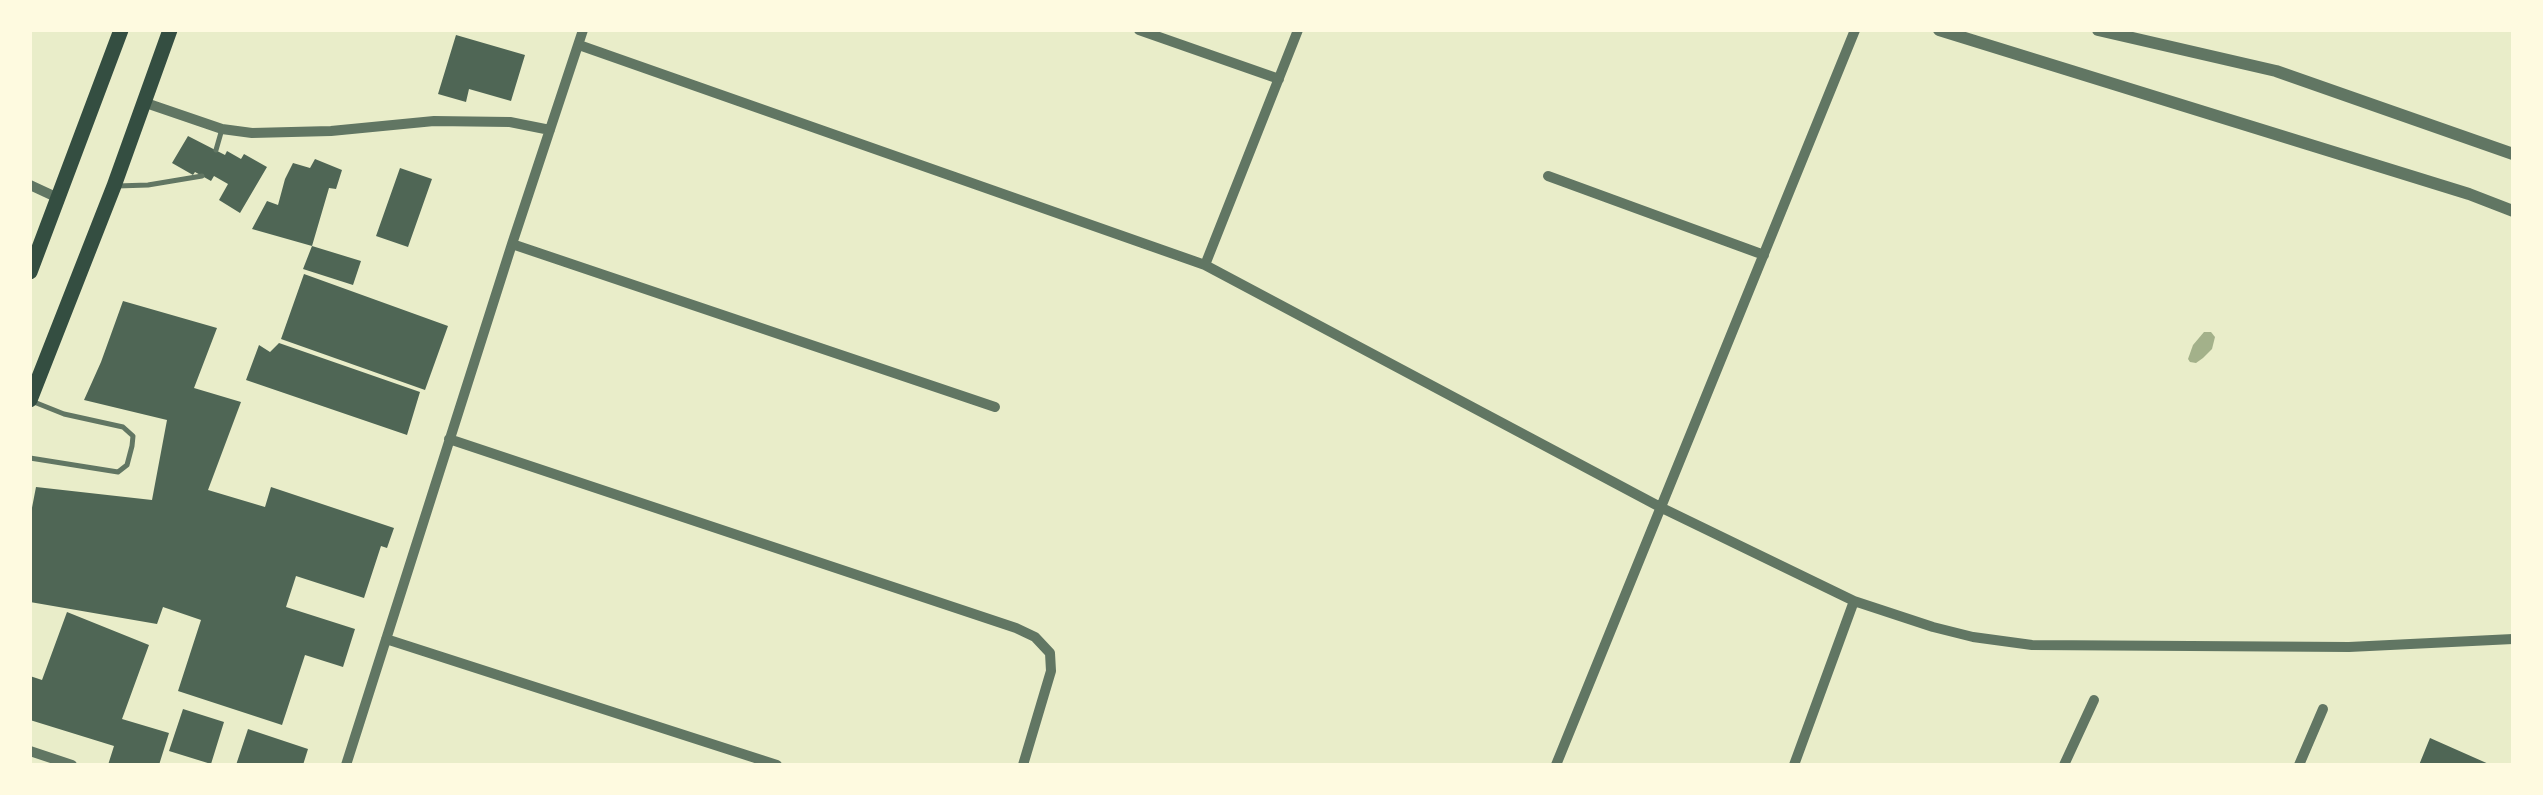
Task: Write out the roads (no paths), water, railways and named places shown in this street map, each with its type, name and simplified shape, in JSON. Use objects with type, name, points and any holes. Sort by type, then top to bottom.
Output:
[{"type":"highway","points":[[30,272],[121,30]]},
{"type":"highway","points":[[30,400],[170,30]]},
{"type":"street","points":[[346,765],[584,30]]},
{"type":"street","points":[[1139,30],[1279,79]]},
{"type":"street","points":[[1205,265],[1298,30]]},
{"type":"street","points":[[1556,765],[1855,30]]},
{"type":"street","points":[[1939,30],[2470,194],[2513,211]]},
{"type":"street","points":[[2098,30],[2276,72],[2512,153]]},
{"type":"street","points":[[578,45],[1205,265],[1662,508],[1854,600],[1973,637],[2032,645],[2349,647],[2513,639]]},
{"type":"street","points":[[143,102],[222,129],[252,133],[331,131],[434,121],[510,122],[550,130]]},
{"type":"street","points":[[1548,176],[1764,255]]},
{"type":"street","points":[[30,185],[58,198]]},
{"type":"street","points":[[512,244],[995,407]]},
{"type":"street","points":[[450,439],[1036,637],[1050,653],[1052,671],[1022,765]]},
{"type":"street","points":[[1794,765],[1854,600]]},
{"type":"street","points":[[386,639],[776,765]]},
{"type":"street","points":[[2064,765],[2094,700]]},
{"type":"street","points":[[2299,765],[2324,709]]},
{"type":"street","points":[[30,751],[72,765]]},
{"type":"lane","points":[[216,150],[222,129]]},
{"type":"lane","points":[[114,186],[202,176]]},
{"type":"lane","points":[[30,400],[64,414],[123,427],[133,436],[127,465],[118,472],[30,458]]}]
